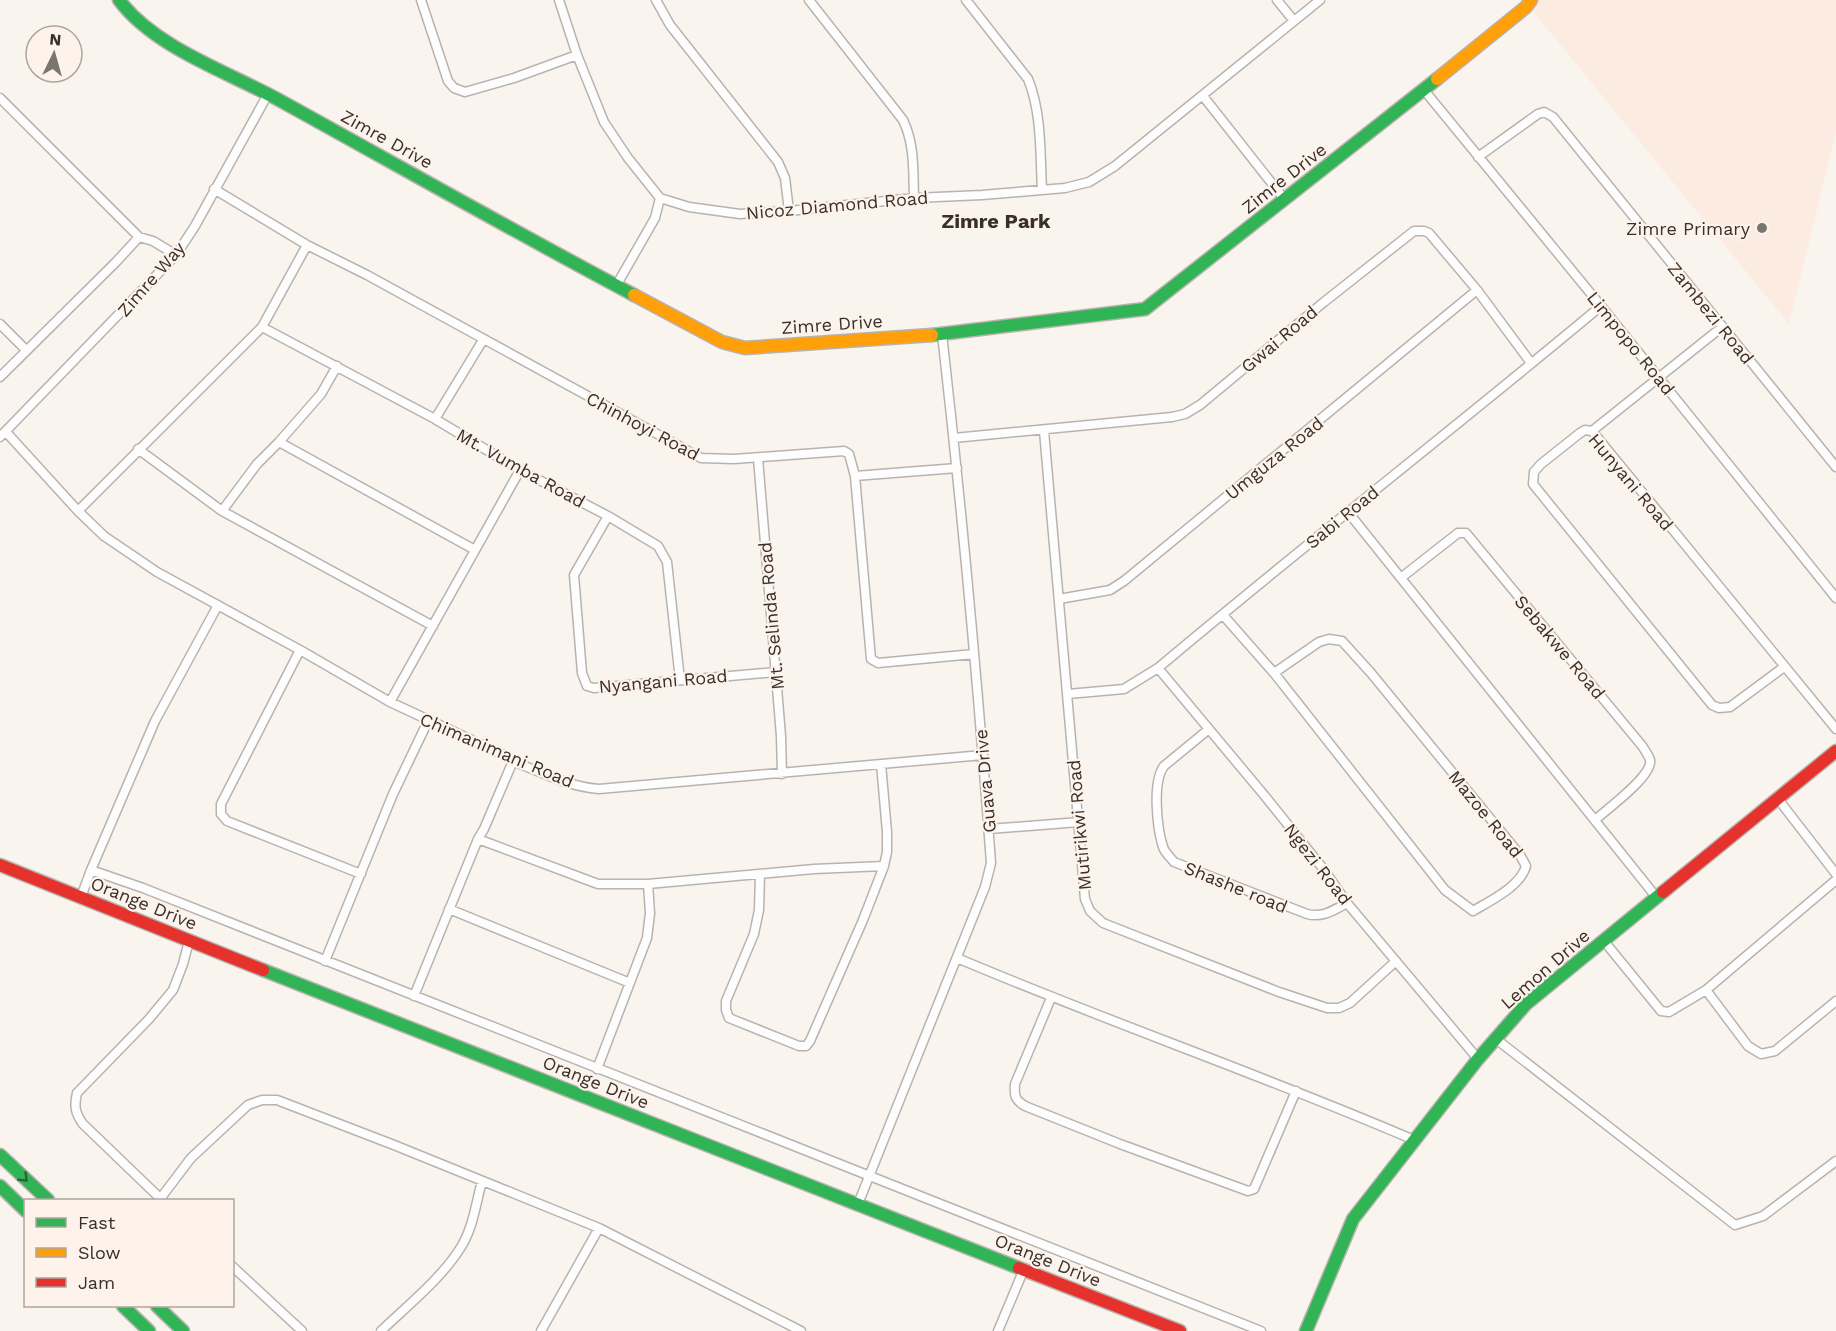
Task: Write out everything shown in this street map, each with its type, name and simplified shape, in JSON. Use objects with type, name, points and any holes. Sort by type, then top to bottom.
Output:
[{"type":"main road","name":"Zimre Drive","points":[[119,0],[128,12],[168,43],[268,94],[616,286],[722,342],[745,348],[942,334],[1145,309],[1424,90],[1526,7],[1531,0]]},
{"type":"main road","name":"Lemon Drive","points":[[1306,1331],[1353,1219],[1478,1059],[1526,1004],[1836,751]]},
{"type":"main road","name":"Orange Drive","points":[[0,865],[1180,1331]]},
{"type":"main road","points":[[0,1155],[47,1199]]},
{"type":"main road","points":[[0,1186],[24,1209]]},
{"type":"main road","points":[[125,1307],[149,1331]]},
{"type":"main road","points":[[159,1307],[183,1331]]},
{"type":"street","points":[[421,0],[448,81],[454,88],[465,92],[514,78],[577,55]]},
{"type":"street","points":[[559,0],[577,55],[604,122],[628,158],[660,198],[655,218],[616,286]]},
{"type":"street","points":[[656,0],[670,25],[778,162],[785,177],[789,211]]},
{"type":"street","points":[[809,0],[903,120],[913,150],[914,198]]},
{"type":"street","points":[[966,0],[1028,79],[1035,104],[1042,189]]},
{"type":"street","points":[[1277,0],[1294,21]]},
{"type":"street","name":"Nicoz Diamond Road","points":[[660,198],[689,207],[740,214],[914,198],[1065,188],[1089,182],[1203,96],[1320,0]]},
{"type":"street","name":"Limpopo Road","points":[[1424,90],[1836,598]]},
{"type":"street","name":"Zimre Way","points":[[3,435],[176,255],[195,226],[268,94]]},
{"type":"street","points":[[1203,96],[1285,200]]},
{"type":"street","points":[[0,98],[139,237],[153,241],[176,255]]},
{"type":"street","name":"Zambezi Road","points":[[1478,157],[1538,114],[1544,112],[1549,114],[1836,467]]},
{"type":"street","name":"Chinhoyi Road","points":[[214,189],[307,245],[701,458],[716,460],[844,452],[849,454],[855,476],[871,659],[878,663],[974,654]]},
{"type":"street","name":"Gwai Road","points":[[954,438],[1044,431],[1185,414],[1200,405],[1414,231],[1429,233],[1477,290],[1531,363]]},
{"type":"street","points":[[0,377],[139,237]]},
{"type":"street","points":[[78,511],[262,327],[307,245]]},
{"type":"street","name":"Umguza Road","points":[[1059,599],[1110,590],[1124,581],[1477,290]]},
{"type":"street","name":"Sabi Road","points":[[1068,694],[1124,689],[1158,668],[1601,306]]},
{"type":"street","points":[[0,324],[26,350]]},
{"type":"street","name":"Mt. Vumba Road","points":[[262,327],[435,419],[520,470],[608,516],[658,546],[667,562],[680,680]]},
{"type":"street","points":[[1592,431],[1722,327]]},
{"type":"street","name":"Guava Drive","points":[[858,1204],[898,1099],[957,958],[990,873],[991,863],[957,468],[942,334]]},
{"type":"street","points":[[435,419],[483,340]]},
{"type":"street","points":[[222,511],[257,464],[321,394],[337,366]]},
{"type":"street","name":"Hunyani Road","points":[[1784,667],[1730,707],[1719,708],[1712,705],[1533,484],[1534,471],[1580,433],[1585,430],[1592,431],[1836,729]]},
{"type":"street","name":"Mutirikwi Road","points":[[1044,431],[1085,899],[1090,911],[1103,923],[1279,992],[1327,1008],[1339,1008],[1350,1003],[1396,961]]},
{"type":"street","name":"Chimanimani Road","points":[[3,435],[104,536],[157,572],[390,702],[513,761],[576,785],[599,789],[983,755]]},
{"type":"street","points":[[279,442],[475,550]]},
{"type":"street","points":[[138,449],[222,511],[433,626]]},
{"type":"street","name":"Mt. Selinda Road","points":[[758,458],[782,774]]},
{"type":"street","points":[[855,476],[957,468]]},
{"type":"street","points":[[390,702],[520,470]]},
{"type":"street","points":[[1348,512],[1402,576],[1657,898]]},
{"type":"street","name":"Nyangani Road","points":[[608,516],[574,575],[585,684],[594,688],[776,672]]},
{"type":"street","name":"Sebakwe Road","points":[[1402,576],[1458,533],[1466,533],[1643,747],[1650,758],[1649,769],[1641,780],[1595,820]]},
{"type":"street","points":[[81,897],[155,721],[218,605]]},
{"type":"street","name":"Mazoe Road","points":[[1223,615],[1274,673],[1410,847],[1456,899],[1473,911],[1510,887],[1522,875],[1526,866],[1520,855],[1371,673],[1341,641],[1329,639],[1319,642],[1274,673]]},
{"type":"street","points":[[300,650],[221,804],[221,814],[227,821],[361,874]]},
{"type":"street","name":"Ngezi Road","points":[[1158,668],[1318,862],[1347,903],[1478,1059]]},
{"type":"street","points":[[325,962],[393,794],[428,721]]},
{"type":"street","name":"Shashe road","points":[[1209,729],[1164,766],[1159,773],[1158,810],[1166,854],[1174,862],[1307,915],[1325,915],[1347,903]]},
{"type":"street","points":[[414,996],[478,839],[513,761]]},
{"type":"street","points":[[760,874],[759,910],[754,934],[726,1001],[726,1010],[729,1018],[799,1046],[806,1046],[863,920],[884,866],[887,832],[881,764]]},
{"type":"street","points":[[1778,799],[1836,874]]},
{"type":"street","points":[[988,829],[1079,822]]},
{"type":"street","points":[[478,839],[598,884],[648,884],[814,868],[884,866]]},
{"type":"street","points":[[91,870],[143,888],[1261,1331]]},
{"type":"street","points":[[1604,941],[1661,1011],[1675,1010],[1706,990],[1836,880]]},
{"type":"street","points":[[597,1069],[647,938],[650,914],[648,884]]},
{"type":"street","points":[[449,909],[630,983]]},
{"type":"street","points":[[160,1199],[83,1124],[76,1114],[75,1103],[77,1093],[149,1019],[172,990],[183,964],[189,941]]},
{"type":"street","points":[[957,958],[1050,998],[1296,1091],[1414,1140]]},
{"type":"street","points":[[1706,990],[1748,1046],[1761,1054],[1775,1051],[1836,1000]]},
{"type":"street","points":[[1050,998],[1015,1084],[1015,1097],[1017,1101],[1026,1106],[1120,1144],[1248,1191],[1254,1189],[1296,1091]]},
{"type":"street","points":[[1496,1039],[1735,1225],[1763,1216],[1836,1161]]},
{"type":"street","points":[[162,1199],[190,1158],[248,1105],[262,1100],[277,1100],[599,1228],[801,1331]]},
{"type":"street","points":[[381,1331],[447,1266],[462,1246],[471,1226],[482,1181]]},
{"type":"street","points":[[541,1331],[599,1228]]},
{"type":"street","points":[[234,1268],[302,1331]]},
{"type":"street","points":[[998,1331],[1024,1269]]},
{"type":"shaded area","name":"Zimre Primary","points":[[1532,0],[1836,0],[1836,132],[1789,324],[1528,5]]},
{"type":"traffic: fast","points":[[119,0],[152,32],[193,58],[279,100],[634,295]]},
{"type":"traffic: fast","points":[[932,335],[1145,309],[1437,79]]},
{"type":"traffic: fast","points":[[1306,1331],[1353,1219],[1478,1059],[1526,1004],[1663,892]]},
{"type":"traffic: fast","points":[[263,970],[1019,1268]]},
{"type":"traffic: fast","points":[[0,1155],[47,1199]]},
{"type":"traffic: fast","points":[[0,1186],[24,1209]]},
{"type":"traffic: fast","points":[[124,1307],[149,1331]]},
{"type":"traffic: fast","points":[[158,1307],[183,1331]]},
{"type":"traffic: slow","points":[[1437,79],[1526,7],[1531,0]]},
{"type":"traffic: slow","points":[[634,295],[722,342],[745,348],[932,335]]},
{"type":"traffic: jam","points":[[1663,892],[1836,751]]},
{"type":"traffic: jam","points":[[0,865],[263,970]]},
{"type":"traffic: jam","points":[[1019,1268],[1180,1331]]},
{"type":"place","name":"Zimre Primary","points":[[1762,228]]},
{"type":"district","name":"Zimre Park","points":[[996,221]]}]
